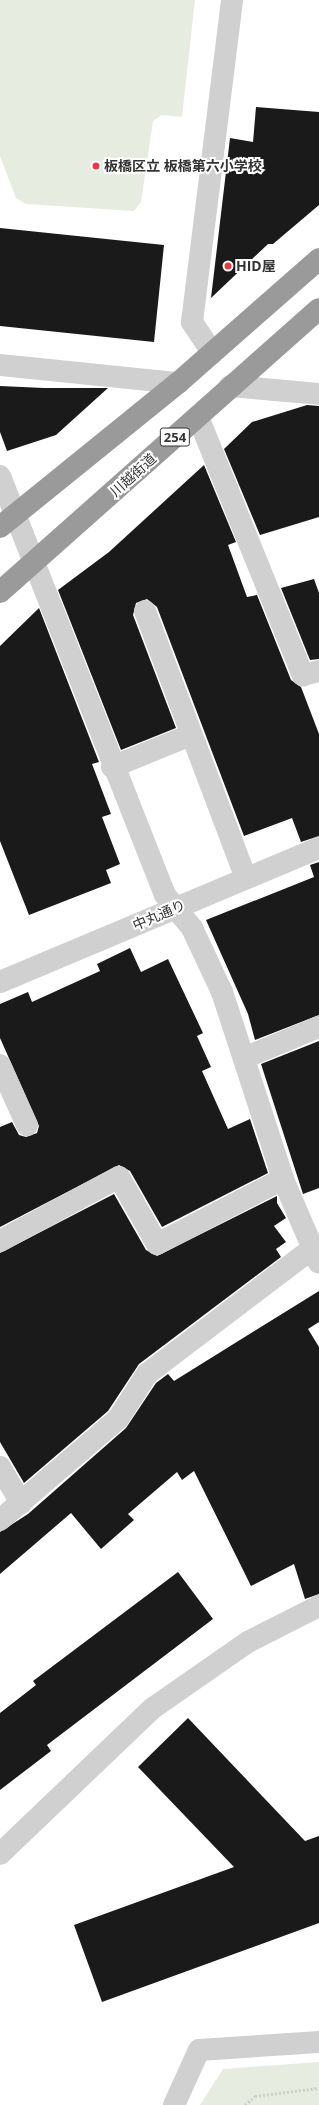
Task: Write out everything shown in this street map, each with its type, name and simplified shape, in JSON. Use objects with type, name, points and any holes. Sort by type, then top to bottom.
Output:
[{"type":"highway","points":[[0,527],[178,383],[319,259]]},
{"type":"highway","name":"川越街道","points":[[0,592],[32,565],[230,386],[319,310]]},
{"type":"street","points":[[212,352],[192,322],[232,0]]},
{"type":"street","points":[[0,365],[178,383]]},
{"type":"street","points":[[230,386],[319,394]]},
{"type":"street","points":[[198,416],[303,675],[319,670]]},
{"type":"street","points":[[0,476],[16,513],[32,565],[112,767],[165,895],[192,928],[222,992],[283,1178],[316,1256],[147,1374],[118,1418],[0,1520]]},
{"type":"street","points":[[145,611],[191,736],[246,878]]},
{"type":"street","points":[[112,767],[191,736]]},
{"type":"street","name":"中丸通り","points":[[0,982],[319,848]]},
{"type":"street","points":[[244,1058],[319,1027]]},
{"type":"street","points":[[0,1065],[27,1125]]},
{"type":"street","points":[[0,1241],[119,1177],[157,1244],[283,1178]]},
{"type":"street","points":[[0,1467],[21,1503]]},
{"type":"street","points":[[0,1854],[152,1708],[248,1642],[319,1606]]},
{"type":"street","points":[[174,2105],[199,2050],[319,2042]]},
{"type":"path","points":[[245,2105],[256,2096],[319,2088]]},
{"type":"shaded area","points":[[0,0],[195,0],[182,117],[162,115],[153,121],[141,202],[134,211],[26,204],[16,198],[0,156]]},
{"type":"shaded area","points":[[319,2062],[319,2105],[200,2105],[223,2069]]},
{"type":"building","points":[[256,107],[319,112],[319,205],[273,244],[268,244],[211,298],[230,138],[253,142]]},
{"type":"building","points":[[0,228],[164,245],[154,342],[0,326]]},
{"type":"building","points":[[0,386],[108,388],[56,435],[7,451],[0,432]]},
{"type":"building","points":[[307,405],[319,406],[319,517],[260,535],[224,449],[252,422]]},
{"type":"building","points":[[204,465],[236,542],[228,545],[247,597],[257,595],[291,680],[301,687],[319,734],[319,836],[301,842],[292,818],[244,836],[157,607],[147,599],[136,603],[133,615],[176,728],[121,750],[58,590],[109,552]]},
{"type":"building","points":[[314,579],[319,593],[319,659],[310,660],[281,588]]},
{"type":"building","points":[[39,608],[99,762],[92,764],[111,814],[102,817],[120,864],[106,870],[111,883],[29,915],[0,841],[0,646]]},
{"type":"building","points":[[319,862],[319,1015],[255,1040],[248,1014],[206,920],[314,877],[310,865]]},
{"type":"building","points":[[130,948],[141,972],[168,959],[203,1033],[197,1036],[211,1067],[202,1071],[228,1129],[250,1119],[268,1173],[162,1227],[130,1171],[119,1165],[0,1227],[0,1127],[12,1122],[19,1135],[26,1137],[37,1133],[39,1126],[0,1038],[0,1004],[28,992],[32,1002],[100,971],[97,964]]},
{"type":"building","points":[[319,1041],[319,1188],[303,1194],[261,1064]]},
{"type":"building","points":[[114,1194],[146,1250],[157,1256],[277,1196],[277,1203],[286,1218],[274,1226],[286,1242],[276,1249],[281,1257],[139,1364],[108,1411],[24,1483],[0,1442],[0,1253]]},
{"type":"building","points":[[319,1291],[319,1322],[308,1329],[319,1347],[319,1594],[305,1599],[294,1564],[251,1586],[194,1471],[182,1480],[177,1472],[128,1514],[134,1520],[101,1549],[71,1513],[0,1574],[0,1532],[28,1514],[126,1428],[156,1383],[168,1374],[174,1381]]},
{"type":"building","points":[[178,1572],[213,1619],[47,1745],[51,1751],[0,1790],[0,1713],[36,1685],[33,1681]]},
{"type":"building","points":[[188,1718],[305,1841],[319,1836],[319,1923],[102,2002],[74,1925],[234,1867],[138,1767]]},
{"type":"place","name":"板橋区立 板橋第六小学校","points":[[96,166]]},
{"type":"place","name":"HID屋","points":[[228,266]]}]
